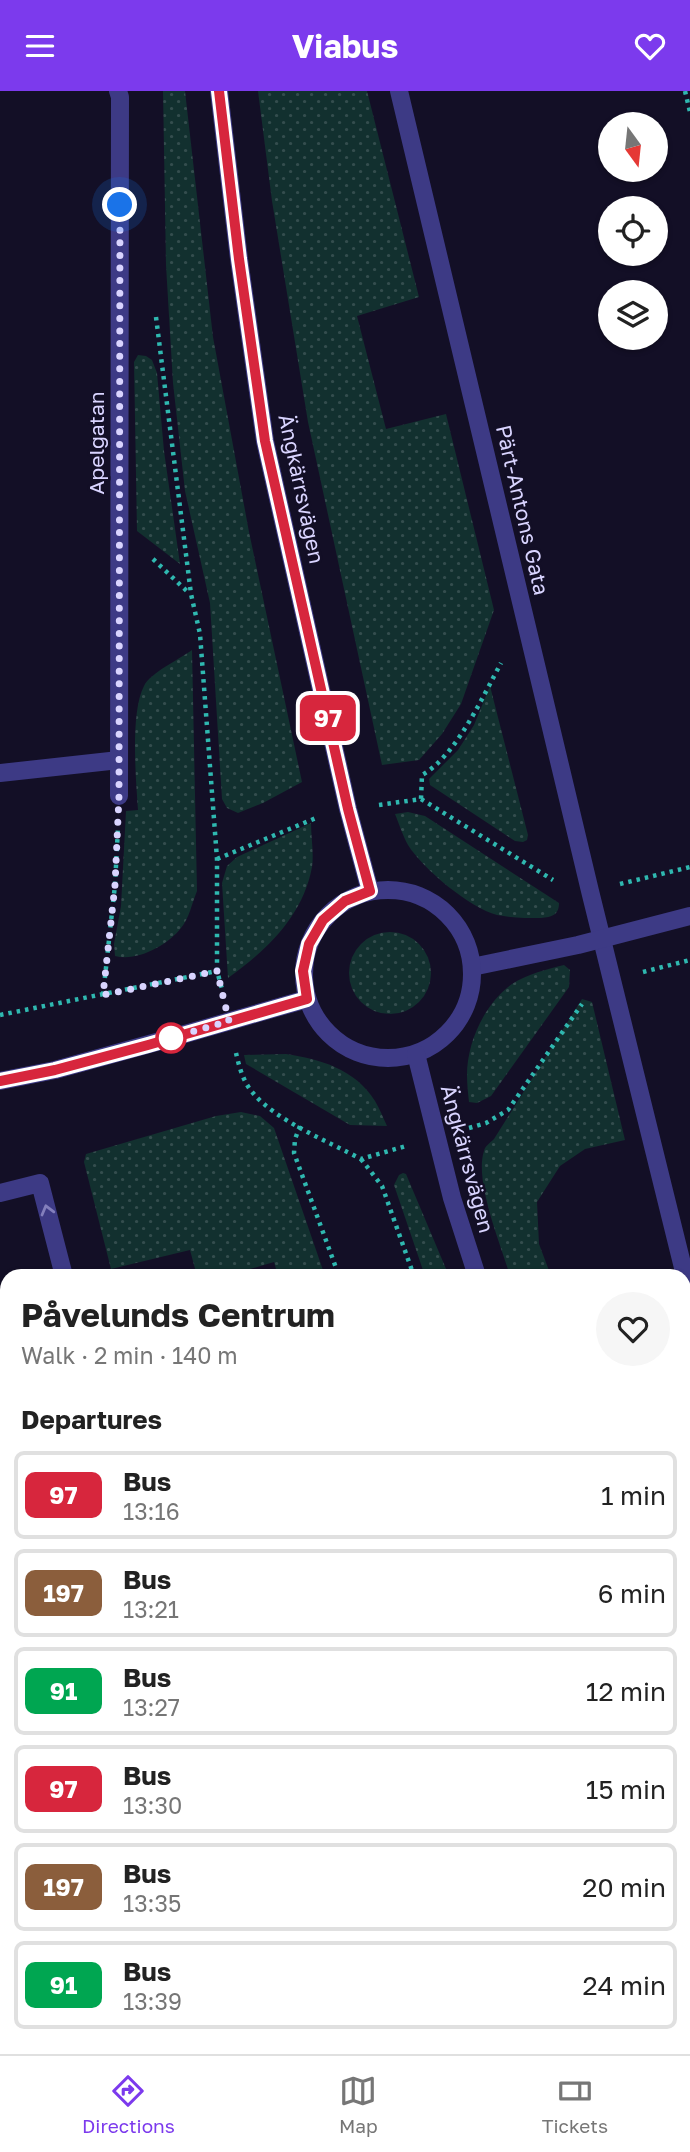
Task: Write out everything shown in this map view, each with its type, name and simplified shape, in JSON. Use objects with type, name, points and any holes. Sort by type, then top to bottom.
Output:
[{"type":"street","name":"Apelgatan","points":[[118,91],[119,796]]},
{"type":"street","name":"Ängkärrsvägen","points":[[219,91],[265,441],[348,809],[370,891]]},
{"type":"street","name":"Pärt-Antons Gata","points":[[400,91],[590,891],[683,1269]]},
{"type":"street","points":[[0,773],[119,760]]},
{"type":"street","points":[[394,890],[417,895],[438,907],[456,923],[467,944],[472,967],[471,989],[464,1011],[452,1029],[435,1044],[416,1054],[389,1058],[362,1054],[338,1042],[319,1023],[307,999],[303,971],[309,944],[323,920],[345,901],[370,891],[394,890]]},
{"type":"street","points":[[472,967],[690,916]]},
{"type":"street","points":[[0,1081],[55,1070],[307,999]]},
{"type":"street","name":"Ängkärrsvägen","points":[[416,1054],[452,1198],[475,1269]]},
{"type":"street","points":[[0,1193],[40,1183],[62,1269]]},
{"type":"path","points":[[685,91],[690,112]]},
{"type":"path","points":[[155,305],[191,594],[200,634],[217,859],[217,971],[240,1070]]},
{"type":"path","points":[[421,799],[422,775],[433,769],[459,737],[525,620]]},
{"type":"path","points":[[103,995],[115,885],[119,796]]},
{"type":"path","points":[[217,859],[306,820],[348,809],[421,799],[554,880]]},
{"type":"path","points":[[590,891],[690,867]]},
{"type":"path","points":[[0,1015],[217,971]]},
{"type":"path","points":[[300,1126],[295,1139],[295,1153],[336,1269]]},
{"type":"path","points":[[361,1159],[382,1186],[412,1269]]},
{"type":"green space","points":[[163,91],[185,91],[213,337],[249,532],[302,782],[238,813],[227,808],[222,799],[210,603],[185,491],[173,383],[166,265]]},
{"type":"green space","points":[[258,91],[367,91],[419,297],[357,316],[386,429],[446,414],[494,610],[461,704],[442,734],[419,760],[382,765],[308,422],[272,201]]},
{"type":"green space","points":[[138,355],[152,360],[157,373],[164,451],[180,564],[137,531],[134,362]]},
{"type":"green space","points":[[192,650],[197,891],[184,924],[168,940],[151,951],[133,957],[115,956],[114,944],[121,906],[126,811],[138,810],[135,729],[140,698],[144,686],[152,676]]},
{"type":"green space","points":[[490,686],[528,835],[523,842],[515,841],[430,785],[429,779],[458,750],[474,725]]},
{"type":"green space","points":[[408,812],[425,816],[559,903],[556,913],[541,918],[497,915],[461,896],[424,865],[408,845],[395,814]]},
{"type":"green space","points":[[311,823],[312,867],[301,901],[269,943],[228,978],[222,883],[227,866],[237,857]]},
{"type":"green space","points":[[390,932],[406,936],[419,944],[427,957],[431,973],[427,989],[419,1002],[406,1010],[390,1014],[374,1010],[361,1002],[353,989],[349,973],[353,957],[361,944],[374,936]]},
{"type":"green space","points":[[564,965],[570,970],[569,987],[491,1096],[477,1103],[469,1102],[467,1075],[470,1050],[486,1012],[502,992],[518,980]]},
{"type":"green space","points":[[582,999],[592,1002],[625,1140],[585,1149],[560,1166],[537,1202],[539,1244],[548,1269],[508,1269],[485,1196],[483,1179],[484,1151]]},
{"type":"green space","points":[[286,1054],[324,1063],[347,1073],[367,1090],[387,1126],[350,1125],[246,1064],[244,1055]]},
{"type":"green space","points":[[241,1112],[260,1116],[274,1128],[323,1269],[276,1269],[274,1262],[250,1269],[195,1269],[190,1250],[111,1269],[84,1162],[86,1154],[216,1116]]},
{"type":"green space","points":[[406,1174],[446,1269],[423,1269],[394,1185],[399,1175]]},
{"type":"bus line","name":"97","points":[[0,1081],[55,1070],[307,999],[303,971],[309,944],[323,920],[345,901],[370,891],[348,809],[265,441],[219,91]]},
{"type":"route","points":[[120,205],[119,796],[115,885],[103,995],[217,971],[229,1021],[171,1038]]}]
